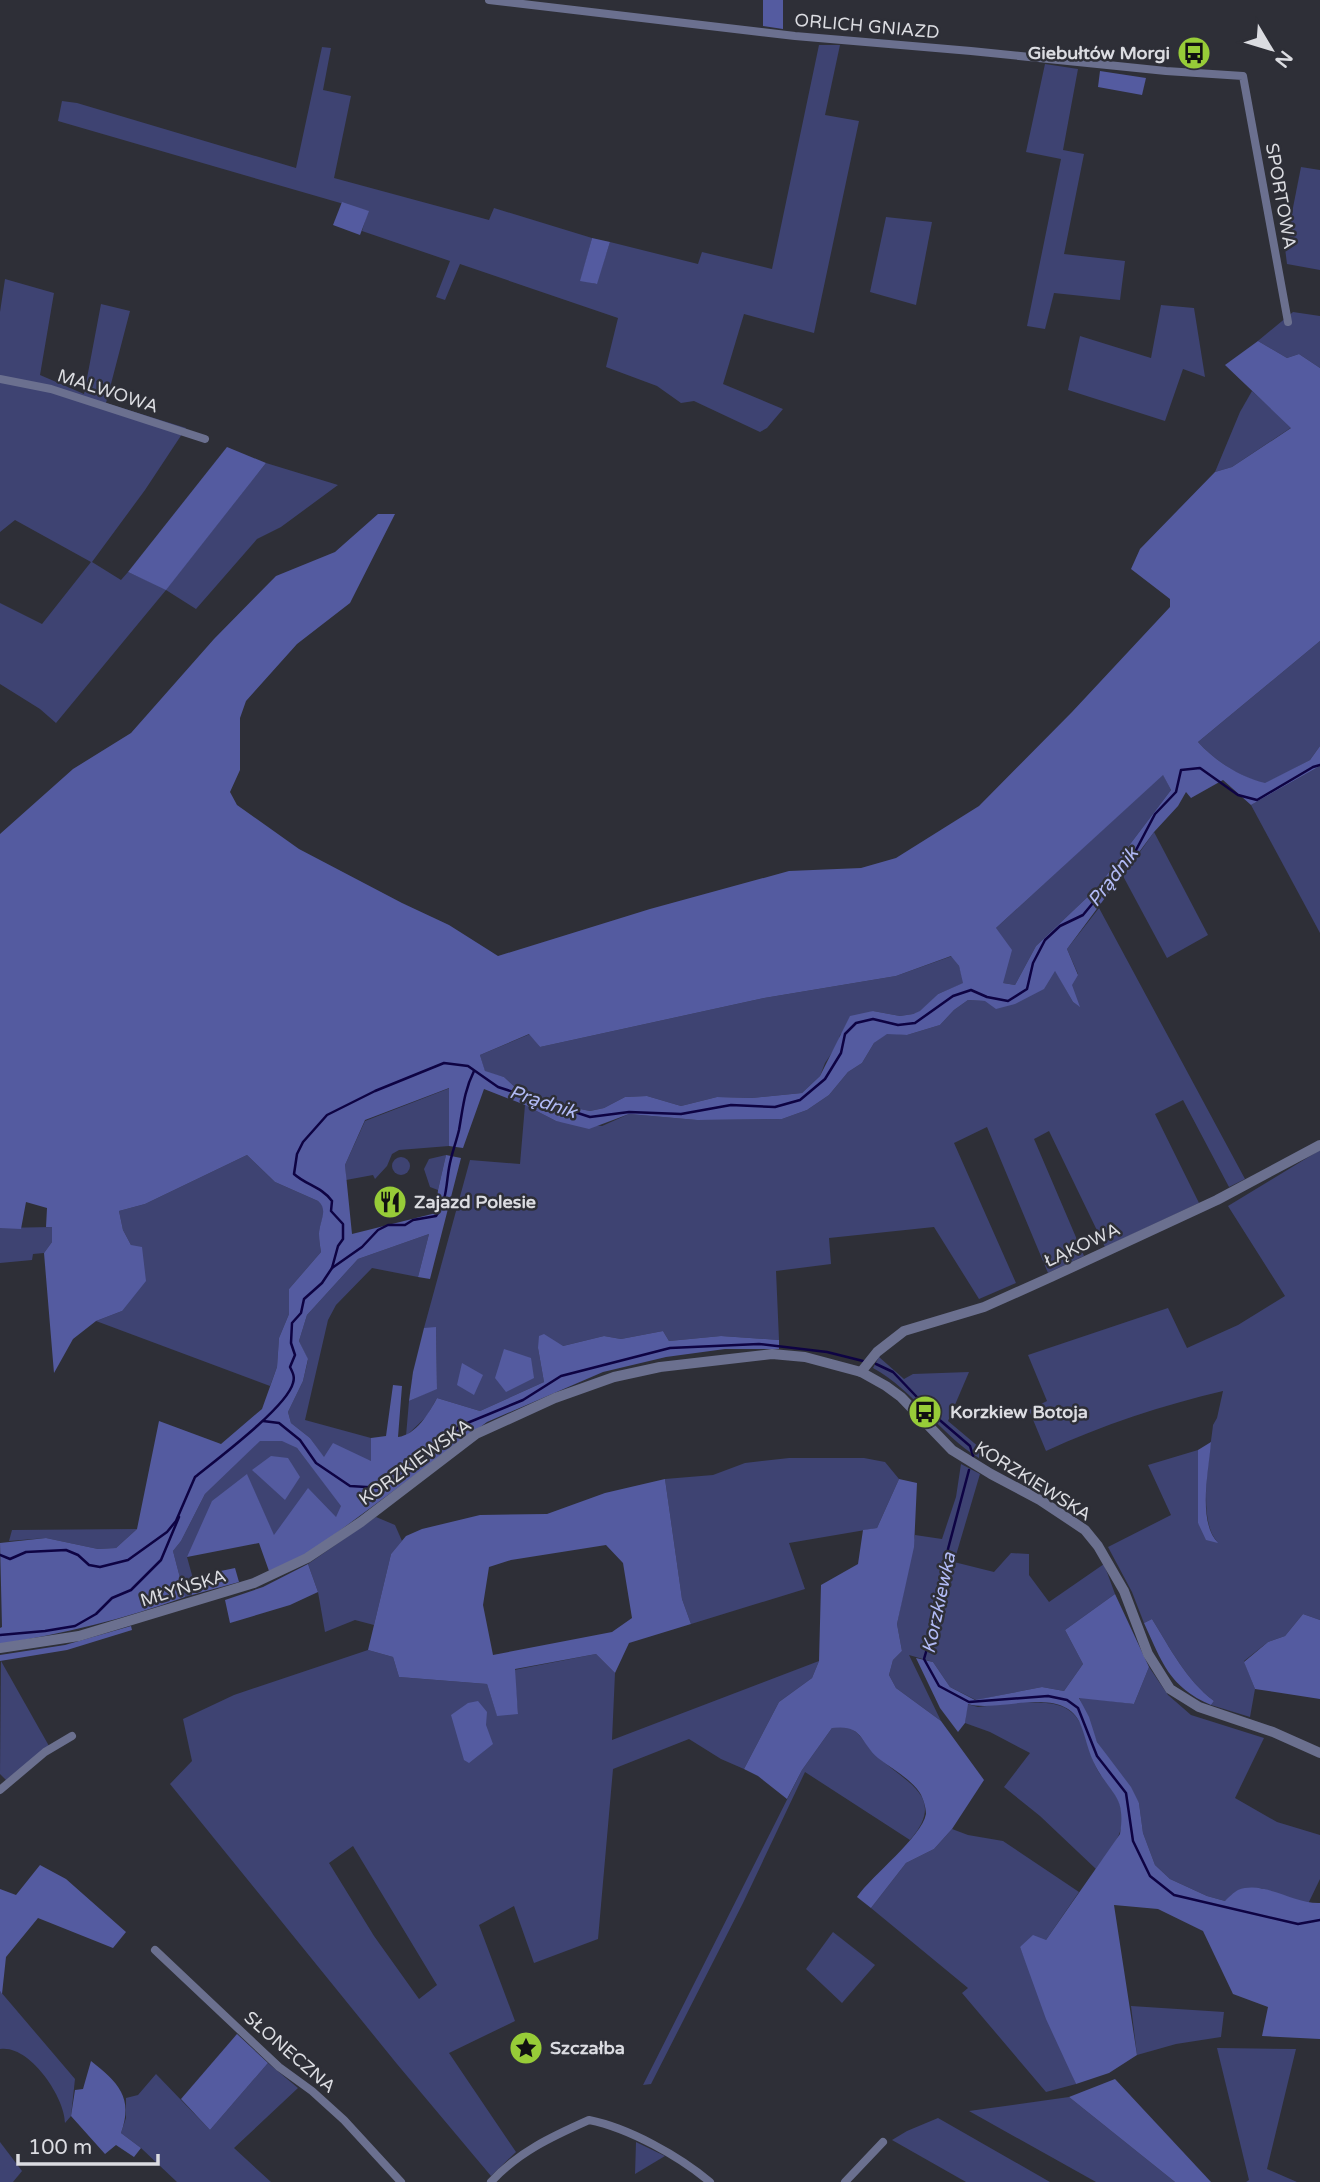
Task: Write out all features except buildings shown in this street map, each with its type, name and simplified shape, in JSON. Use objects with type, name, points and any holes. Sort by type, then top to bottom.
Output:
[{"type":"street","name":"ORLICH GNIAZD","points":[[489,0],[795,36],[1243,76]]},
{"type":"street","name":"SPORTOWA","points":[[1243,76],[1288,322]]},
{"type":"street","name":"MALWOWA","points":[[0,379],[51,389],[205,439]]},
{"type":"street","name":"ŁĄKOWA","points":[[861,1372],[877,1352],[904,1331],[984,1307],[1217,1200],[1320,1145]]},
{"type":"street","name":"KORZKIEWSKA","points":[[361,1522],[476,1434],[555,1398],[614,1377],[688,1362],[772,1354],[804,1357],[861,1372],[886,1385],[953,1450],[996,1477],[1041,1500],[1085,1530],[1098,1546],[1124,1591],[1148,1654],[1170,1689],[1199,1707],[1273,1732],[1320,1753]]},
{"type":"street","name":"MŁYŃSKA","points":[[0,1648],[79,1636],[254,1583],[307,1558],[361,1522]]},
{"type":"street","points":[[0,1790],[45,1752],[72,1736]]},
{"type":"street","name":"SŁONECZNA","points":[[155,1950],[279,2067],[312,2091],[344,2120],[401,2182]]},
{"type":"street","points":[[491,2182],[513,2160],[548,2138],[589,2120],[647,2143],[691,2166],[710,2182]]},
{"type":"street","points":[[845,2182],[883,2142]]},
{"type":"shaded area","points":[[763,0],[783,0],[783,29],[763,26]]},
{"type":"shaded area","points":[[819,45],[840,45],[825,115],[859,121],[814,333],[744,314],[723,384],[783,409],[767,428],[760,432],[694,401],[681,403],[657,386],[606,367],[618,318],[460,264],[445,300],[436,297],[450,261],[362,231],[368,211],[58,121],[62,101],[77,103],[296,168],[322,47],[331,48],[323,90],[351,96],[334,178],[489,220],[494,208],[592,238],[581,280],[596,284],[610,242],[698,264],[702,252],[772,269]]},
{"type":"shaded area","points":[[1045,64],[1078,69],[1063,150],[1084,154],[1064,254],[1125,261],[1120,300],[1054,293],[1045,329],[1027,326],[1061,159],[1026,152]]},
{"type":"shaded area","points":[[1100,71],[1146,78],[1142,95],[1098,87]]},
{"type":"shaded area","points":[[1301,167],[1320,170],[1320,270],[1287,264],[1285,248]]},
{"type":"shaded area","points":[[342,202],[369,211],[360,235],[333,225]]},
{"type":"shaded area","points":[[886,217],[932,222],[916,305],[870,292]]},
{"type":"shaded area","points":[[592,238],[610,242],[597,284],[580,281]]},
{"type":"shaded area","points":[[5,279],[54,293],[40,375],[84,394],[101,304],[130,311],[106,403],[186,428],[92,562],[121,580],[128,572],[166,589],[266,463],[338,485],[281,527],[257,539],[196,609],[166,590],[56,723],[40,709],[0,684],[0,603],[42,624],[91,562],[15,520],[0,532],[0,312]]},
{"type":"shaded area","points":[[1161,305],[1194,308],[1205,377],[1183,369],[1165,421],[1068,390],[1080,336],[1151,358]]},
{"type":"shaded area","points":[[1293,312],[1320,316],[1320,368],[1299,354],[1287,358],[1258,341],[1253,345]]},
{"type":"shaded area","points":[[1258,341],[1287,358],[1299,354],[1320,368],[1320,641],[1198,742],[1228,767],[1265,783],[1310,760],[1320,746],[1320,766],[1251,805],[1223,780],[1191,798],[1186,792],[1067,949],[1078,975],[1072,985],[1080,1007],[1073,1002],[1055,971],[1044,989],[1015,1004],[996,1009],[985,1001],[968,1000],[940,1025],[907,1035],[887,1034],[874,1043],[862,1063],[848,1072],[829,1095],[807,1110],[782,1119],[697,1120],[629,1114],[589,1129],[556,1121],[484,1089],[463,1148],[449,1146],[449,1088],[365,1120],[345,1165],[352,1234],[436,1213],[446,1155],[461,1158],[430,1279],[418,1277],[429,1234],[358,1259],[307,1315],[299,1341],[308,1359],[303,1381],[288,1412],[291,1423],[310,1438],[324,1457],[333,1443],[371,1461],[371,1438],[386,1436],[393,1385],[402,1386],[398,1437],[416,1428],[437,1398],[480,1411],[544,1382],[538,1348],[539,1336],[544,1334],[563,1346],[604,1336],[621,1339],[663,1331],[669,1341],[721,1336],[779,1340],[779,1349],[725,1349],[666,1357],[603,1372],[487,1422],[308,1554],[269,1571],[259,1543],[187,1557],[212,1501],[247,1474],[274,1535],[308,1488],[336,1517],[341,1506],[297,1448],[282,1441],[260,1441],[205,1494],[173,1551],[185,1597],[93,1625],[0,1644],[0,1543],[46,1538],[98,1549],[116,1548],[137,1529],[159,1421],[221,1444],[262,1409],[277,1367],[279,1338],[289,1314],[289,1289],[321,1252],[319,1234],[323,1208],[318,1201],[275,1182],[247,1155],[145,1204],[119,1211],[123,1230],[131,1245],[142,1247],[146,1281],[122,1311],[96,1321],[73,1339],[54,1373],[44,1253],[52,1242],[52,1227],[46,1227],[47,1208],[26,1202],[21,1229],[0,1228],[0,834],[73,769],[131,733],[214,639],[276,576],[335,552],[378,514],[395,514],[350,603],[297,644],[246,701],[240,718],[240,770],[230,792],[237,805],[299,849],[449,925],[498,956],[650,909],[789,871],[861,868],[896,858],[979,806],[1170,607],[1170,599],[1131,569],[1140,549],[1215,472],[1232,467],[1291,428],[1225,365]],"holes":[[[1163,775],[1171,790],[1097,888],[1036,946],[1015,985],[1003,983],[1012,950],[996,928]],[[951,956],[959,966],[963,983],[938,994],[913,1014],[900,1016],[873,1011],[850,1016],[820,1076],[802,1093],[752,1098],[717,1097],[681,1106],[647,1096],[625,1097],[604,1108],[590,1111],[556,1104],[516,1088],[504,1077],[485,1071],[480,1055],[529,1034],[540,1047],[764,998],[896,976]]]},
{"type":"shaded area","points":[[1252,391],[1292,427],[1232,467],[1215,472],[1240,412]]},
{"type":"shaded area","points":[[227,447],[266,463],[166,590],[128,572]]},
{"type":"shaded area","points":[[1320,641],[1320,746],[1310,760],[1265,784],[1228,768],[1198,742]]},
{"type":"shaded area","points":[[1320,766],[1320,933],[1251,805]]},
{"type":"shaded area","points":[[1163,774],[1171,790],[1097,888],[1036,946],[1015,985],[1003,983],[995,929]]},
{"type":"shaded area","points":[[1154,832],[1208,935],[1167,958],[1123,876]]},
{"type":"shaded area","points":[[1099,908],[1245,1179],[1229,1187],[1183,1100],[1155,1114],[1199,1203],[1105,1247],[1049,1131],[1034,1139],[1084,1256],[1048,1273],[987,1127],[954,1143],[1016,1283],[979,1299],[934,1227],[829,1238],[831,1264],[776,1271],[779,1340],[721,1336],[669,1341],[663,1331],[621,1339],[604,1336],[563,1346],[538,1348],[544,1382],[480,1411],[437,1398],[427,1416],[406,1436],[409,1401],[437,1388],[436,1328],[424,1328],[470,1160],[520,1164],[525,1105],[556,1121],[602,1126],[629,1114],[697,1120],[782,1119],[807,1110],[829,1095],[848,1072],[862,1063],[874,1043],[887,1033],[907,1035],[940,1025],[968,1000],[985,1001],[1055,970],[1073,1002],[1079,1006],[1071,985],[1078,974],[1067,949]]},
{"type":"shaded area","points":[[952,956],[959,966],[964,983],[938,994],[920,1012],[900,1016],[873,1011],[840,1035],[820,1076],[802,1093],[752,1098],[717,1097],[681,1106],[647,1096],[625,1097],[604,1108],[590,1111],[556,1104],[516,1088],[504,1077],[485,1072],[480,1055],[530,1034],[540,1047],[764,998],[896,976]]},
{"type":"shaded area","points":[[450,1088],[449,1146],[399,1150],[392,1154],[387,1166],[375,1179],[373,1175],[346,1180],[345,1165],[365,1121]]},
{"type":"shaded area","points":[[1320,1150],[1320,1620],[1303,1614],[1285,1636],[1268,1642],[1244,1661],[1255,1689],[1250,1717],[1211,1705],[1214,1701],[1187,1673],[1152,1619],[1144,1623],[1132,1592],[1108,1547],[1171,1515],[1148,1465],[1198,1450],[1198,1523],[1217,1541],[1208,1518],[1206,1486],[1213,1425],[1223,1391],[1133,1416],[1046,1451],[1029,1410],[1047,1401],[1028,1355],[1168,1308],[1187,1348],[1238,1325],[1285,1296],[1228,1206]]},
{"type":"shaded area","points":[[247,1155],[275,1182],[318,1201],[323,1208],[319,1230],[321,1252],[289,1289],[289,1314],[279,1338],[277,1367],[270,1386],[96,1321],[122,1311],[131,1245],[123,1230],[119,1211],[145,1204]]},
{"type":"shaded area","points":[[446,1155],[438,1190],[430,1187],[424,1169],[429,1159]]},
{"type":"shaded area","points":[[401,1157],[407,1160],[410,1166],[407,1172],[401,1175],[395,1172],[392,1166],[395,1160]]},
{"type":"shaded area","points":[[52,1227],[52,1242],[44,1253],[33,1254],[32,1260],[0,1263],[0,1228]]},
{"type":"shaded area","points":[[429,1234],[418,1277],[372,1268],[336,1305],[328,1320],[305,1420],[371,1438],[371,1461],[324,1458],[310,1438],[291,1423],[288,1412],[303,1381],[308,1360],[299,1341],[307,1315],[358,1259]]},
{"type":"shaded area","points":[[436,1327],[437,1389],[409,1401],[424,1328]]},
{"type":"shaded area","points":[[504,1349],[531,1358],[534,1378],[506,1392],[495,1378]]},
{"type":"shaded area","points":[[879,1357],[904,1379],[913,1374],[969,1372],[948,1421],[980,1448],[979,1458],[951,1437],[902,1388],[873,1368]]},
{"type":"shaded area","points":[[462,1363],[483,1375],[474,1395],[457,1385]]},
{"type":"shaded area","points":[[260,1440],[282,1440],[297,1448],[342,1506],[336,1518],[274,1536],[247,1475],[187,1557],[195,1586],[191,1588],[192,1595],[185,1597],[173,1551],[205,1494]]},
{"type":"shaded area","points":[[1211,1442],[1206,1509],[1208,1522],[1218,1543],[1206,1540],[1198,1523],[1198,1450]]},
{"type":"shaded area","points":[[271,1456],[288,1458],[300,1477],[285,1500],[252,1470]]},
{"type":"shaded area","points":[[789,1458],[864,1458],[885,1462],[899,1479],[877,1528],[789,1543],[805,1589],[691,1624],[682,1599],[665,1479],[713,1475],[745,1463]]},
{"type":"shaded area","points":[[961,1464],[980,1474],[954,1562],[994,1572],[1011,1553],[1029,1554],[1029,1575],[1049,1602],[1104,1564],[1115,1594],[1065,1630],[1083,1664],[1064,1691],[1042,1687],[976,1700],[950,1687],[933,1662],[909,1655],[941,1721],[896,1688],[889,1675],[893,1660],[902,1651],[897,1624],[915,1535],[942,1539],[956,1497]]},
{"type":"shaded area","points":[[665,1479],[682,1599],[691,1624],[629,1643],[615,1673],[596,1654],[515,1669],[518,1714],[497,1716],[487,1684],[399,1677],[393,1657],[368,1650],[391,1554],[406,1536],[422,1529],[480,1515],[547,1514],[605,1493]],"holes":[[[606,1545],[623,1563],[632,1618],[612,1632],[493,1655],[483,1605],[489,1567],[511,1560]]]},
{"type":"shaded area","points":[[899,1479],[917,1483],[914,1547],[897,1624],[902,1651],[893,1660],[889,1675],[896,1688],[941,1721],[984,1780],[952,1829],[934,1849],[906,1863],[871,1908],[857,1897],[923,1823],[925,1808],[916,1788],[878,1758],[860,1735],[842,1727],[832,1728],[802,1770],[787,1799],[758,1776],[744,1769],[779,1702],[812,1678],[819,1661],[821,1585],[858,1564],[863,1530],[877,1528]]},
{"type":"shaded area","points":[[376,1517],[395,1525],[402,1541],[391,1554],[374,1625],[355,1620],[325,1632],[318,1592],[308,1564]]},
{"type":"shaded area","points":[[137,1529],[116,1548],[98,1549],[46,1538],[9,1541],[12,1530]]},
{"type":"shaded area","points":[[308,1564],[318,1592],[290,1605],[230,1623],[225,1600],[263,1587]]},
{"type":"shaded area","points":[[235,1568],[239,1582],[192,1595],[191,1587],[216,1581],[216,1572]]},
{"type":"shaded area","points":[[1115,1594],[1149,1667],[1134,1704],[1079,1698],[1097,1742],[1131,1787],[1139,1803],[1143,1833],[1155,1865],[1170,1879],[1225,1901],[1238,1890],[1258,1888],[1320,1903],[1320,2039],[1262,2036],[1268,2007],[1233,1994],[1203,1931],[1158,1909],[1114,1905],[1137,2055],[1109,2073],[1076,2084],[1046,2019],[1020,1947],[1033,1935],[1046,1940],[1120,1834],[1119,1804],[1096,1767],[1079,1721],[1070,1710],[1058,1704],[1043,1702],[981,1706],[968,1704],[965,1723],[958,1732],[940,1708],[916,1658],[933,1662],[950,1687],[975,1700],[1042,1687],[1064,1691],[1083,1664],[1065,1630]]},
{"type":"shaded area","points":[[1303,1614],[1320,1620],[1320,1699],[1255,1689],[1244,1662],[1268,1642],[1285,1636]]},
{"type":"shaded area","points":[[1152,1619],[1187,1673],[1214,1701],[1211,1705],[1185,1690],[1168,1672],[1144,1623]]},
{"type":"shaded area","points":[[131,1626],[132,1630],[67,1650],[0,1661],[0,1655],[65,1645]]},
{"type":"shaded area","points":[[368,1650],[393,1657],[399,1677],[487,1684],[497,1715],[518,1713],[514,1670],[596,1654],[615,1673],[612,1740],[819,1661],[812,1678],[779,1702],[744,1769],[721,1759],[689,1739],[613,1769],[598,1939],[534,1963],[514,1906],[479,1925],[515,2021],[449,2053],[516,2152],[491,2176],[170,1784],[192,1761],[183,1719],[234,1695]],"holes":[[[353,1846],[437,1985],[419,1999],[374,1936],[329,1863]]]},
{"type":"shaded area","points":[[1,1661],[49,1746],[6,1780],[0,1774]]},
{"type":"shaded area","points":[[1149,1667],[1168,1695],[1191,1715],[1264,1738],[1235,1798],[1277,1822],[1320,1835],[1320,1879],[1308,1904],[1261,1888],[1225,1901],[1170,1879],[1155,1865],[1143,1833],[1139,1803],[1097,1742],[1079,1697],[1134,1704]]},
{"type":"shaded area","points":[[478,1701],[487,1712],[486,1725],[493,1744],[469,1763],[464,1760],[451,1715],[468,1703]]},
{"type":"shaded area","points":[[1023,1702],[1048,1703],[1070,1711],[1075,1716],[1083,1729],[1095,1765],[1119,1801],[1122,1817],[1120,1831],[1096,1869],[1040,1816],[1004,1787],[1030,1753],[990,1732],[965,1723],[967,1704],[978,1707]]},
{"type":"shaded area","points":[[846,1726],[856,1732],[877,1756],[918,1792],[924,1801],[925,1812],[921,1825],[910,1840],[805,1772],[743,1903],[651,2084],[643,2085],[802,1770],[832,1728]]},
{"type":"shaded area","points":[[952,1829],[968,1835],[1003,1841],[1079,1892],[1046,1940],[1020,1947],[1076,2084],[1046,2092],[962,1993],[968,1988],[871,1908],[906,1863],[934,1849]]},
{"type":"shaded area","points":[[40,1865],[66,1879],[126,1932],[113,1948],[38,1918],[6,1957],[2,1994],[0,1889],[16,1895]]},
{"type":"shaded area","points":[[833,1932],[875,1965],[842,2003],[806,1969]]},
{"type":"shaded area","points":[[0,1991],[75,2079],[71,2116],[65,2123],[59,2100],[43,2074],[22,2055],[0,2049]]},
{"type":"shaded area","points":[[1131,2006],[1224,2012],[1221,2037],[1176,2044],[1137,2055]]},
{"type":"shaded area","points":[[237,2034],[268,2063],[210,2130],[181,2099]]},
{"type":"shaded area","points":[[1217,2048],[1296,2049],[1267,2169],[1297,2182],[1246,2182],[1249,2180]]},
{"type":"shaded area","points":[[91,2061],[109,2076],[121,2092],[126,2110],[121,2133],[141,2148],[134,2157],[116,2145],[105,2154],[71,2116],[75,2090],[83,2089]]},
{"type":"shaded area","points":[[268,2063],[298,2088],[234,2148],[271,2182],[177,2182],[121,2133],[126,2118],[126,2098],[138,2095],[156,2074],[210,2130]]},
{"type":"shaded area","points":[[1115,2079],[1211,2182],[1175,2182],[1069,2097]]},
{"type":"shaded area","points":[[1069,2097],[1175,2182],[1096,2182],[969,2111]]},
{"type":"shaded area","points":[[938,2118],[1050,2182],[966,2182],[892,2140]]},
{"type":"shaded area","points":[[0,2142],[22,2171],[13,2182],[0,2182]]},
{"type":"shaded area","points":[[636,2142],[665,2156],[635,2174]]},
{"type":"waterway","name":"Prądnik","points":[[0,1555],[10,1559],[26,1552],[66,1550],[78,1555],[89,1565],[100,1567],[128,1560],[167,1532],[176,1521],[195,1477],[250,1433],[288,1393],[294,1379],[290,1367],[295,1355],[291,1343],[292,1323],[301,1313],[304,1299],[322,1283],[332,1268],[338,1246],[343,1239],[343,1224],[331,1211],[332,1201],[324,1192],[294,1174],[297,1154],[303,1142],[327,1115],[375,1091],[444,1063],[468,1066],[498,1087],[590,1117],[629,1112],[681,1114],[731,1105],[775,1107],[800,1100],[825,1079],[841,1053],[845,1034],[856,1023],[873,1019],[898,1025],[915,1023],[953,996],[971,990],[987,997],[1008,1001],[1027,989],[1033,963],[1045,940],[1060,926],[1083,915],[1135,852],[1155,814],[1176,792],[1181,770],[1200,768],[1238,795],[1257,800],[1320,765]]},
{"type":"waterway","points":[[332,1268],[362,1247],[378,1230],[388,1225],[405,1225],[413,1220],[436,1216],[444,1199],[464,1100],[474,1071]]},
{"type":"waterway","name":"Korzkiewka","points":[[263,1421],[279,1423],[300,1440],[316,1463],[350,1486],[382,1488],[402,1476],[460,1426],[523,1400],[561,1376],[670,1348],[759,1344],[827,1352],[863,1361]]},
{"type":"waterway","name":"Korzkiewka","points":[[876,1364],[893,1372],[935,1416],[970,1446],[973,1456]]},
{"type":"waterway","name":"Korzkiewka","points":[[969,1470],[948,1549],[946,1582],[924,1659],[939,1686],[969,1702],[1048,1696],[1067,1700],[1078,1708],[1097,1756],[1126,1793],[1133,1841],[1150,1876],[1174,1895],[1298,1924],[1320,1920]]},
{"type":"waterway","points":[[0,1635],[75,1626],[96,1614],[112,1598],[131,1590],[161,1560],[179,1517]]},
{"type":"place","name":"Giebułtów Morgi","points":[[1194,53]]},
{"type":"place","name":"Zajazd Polesie","points":[[390,1202]]},
{"type":"place","name":"Korzkiew Botoja","points":[[925,1412]]},
{"type":"place","name":"Szczałba","points":[[526,2048]]}]
